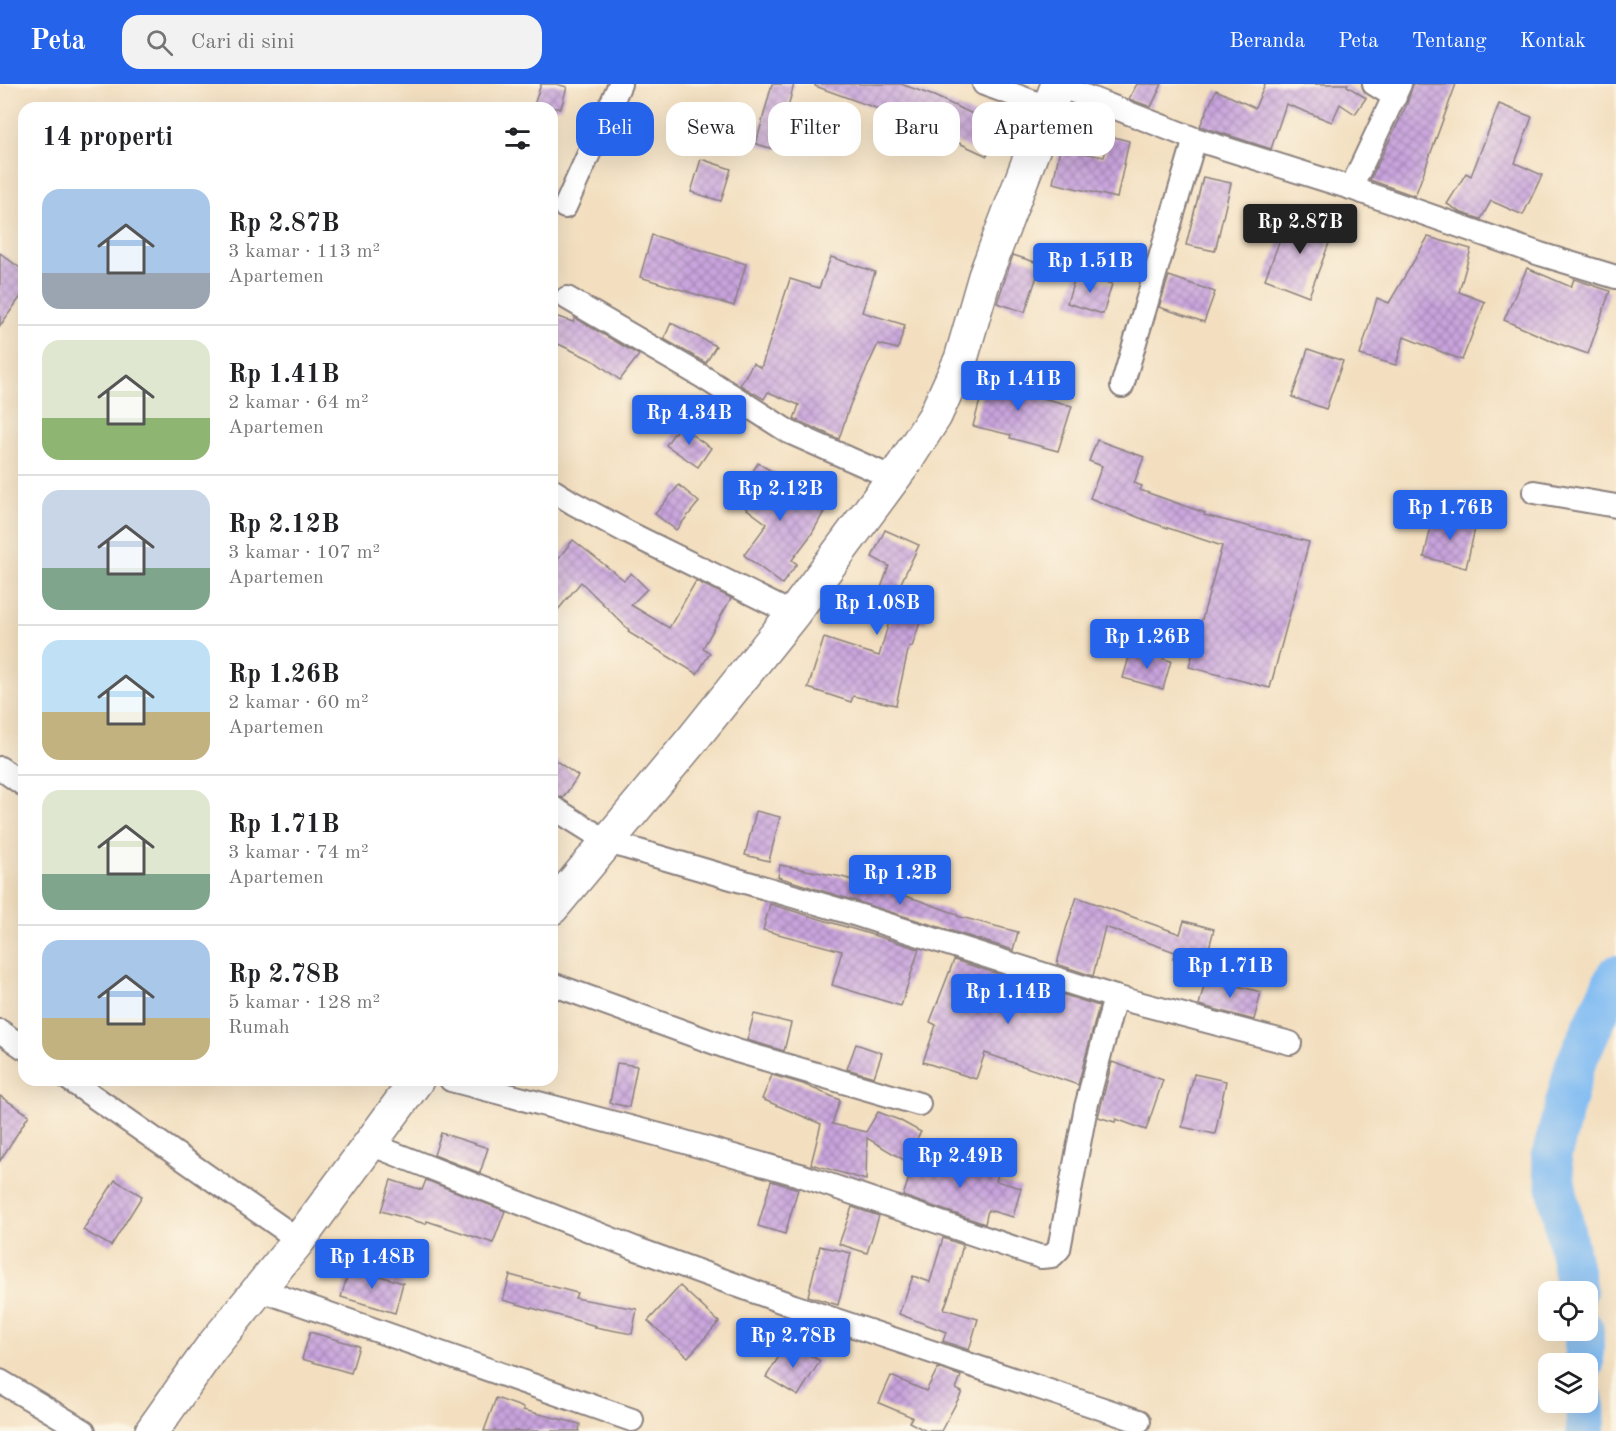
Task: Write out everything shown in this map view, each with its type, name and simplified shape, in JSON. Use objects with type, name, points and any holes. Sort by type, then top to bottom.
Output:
[{"type":"main road","points":[[558,901],[793,614],[893,478],[935,416],[961,359],[985,276],[1054,92]]},
{"type":"main road","points":[[154,1431],[211,1348],[299,1240],[413,1086]]},
{"type":"street","points":[[565,207],[620,84]]},
{"type":"street","points":[[984,84],[1054,92],[1351,188],[1540,254],[1616,277]]},
{"type":"street","points":[[1351,188],[1397,90],[1374,84]]},
{"type":"street","points":[[1122,386],[1195,139]]},
{"type":"street","points":[[567,298],[703,377],[789,432],[893,478]]},
{"type":"street","points":[[1534,492],[1616,506]]},
{"type":"street","points":[[558,494],[618,527],[793,614]]},
{"type":"street","points":[[0,768],[18,781]]},
{"type":"street","points":[[558,811],[608,842],[851,913],[1115,997],[1290,1043]]},
{"type":"street","points":[[558,986],[737,1051],[919,1104]]},
{"type":"street","points":[[474,1086],[800,1175],[1041,1257],[1052,1256],[1059,1250],[1086,1107],[1115,997]]},
{"type":"street","points":[[0,1031],[18,1044]]},
{"type":"street","points":[[79,1086],[299,1240]]},
{"type":"street","points":[[370,1144],[637,1250],[794,1306],[1139,1421]]},
{"type":"street","points":[[258,1289],[632,1420]]},
{"type":"street","points":[[0,1381],[84,1431]]},
{"type":"building","points":[[541,84],[567,87],[561,108],[558,108],[558,102],[535,102]]},
{"type":"building","points":[[772,84],[794,84],[789,102],[768,102],[768,147],[756,144]]},
{"type":"building","points":[[815,84],[901,84],[947,102],[873,102],[873,107],[815,86]]},
{"type":"building","points":[[1137,84],[1162,84],[1151,107],[1129,99]]},
{"type":"building","points":[[1265,84],[1348,84],[1347,86],[1366,98],[1355,114],[1340,104],[1332,122],[1286,104],[1271,149],[1200,126],[1216,90],[1255,108]]},
{"type":"building","points":[[1413,84],[1456,84],[1415,196],[1370,180],[1407,104]]},
{"type":"building","points":[[1499,104],[1532,117],[1515,163],[1542,175],[1523,215],[1491,201],[1481,219],[1462,213],[1447,204],[1466,173],[1471,176]]},
{"type":"building","points":[[960,108],[972,114],[972,149],[960,143]]},
{"type":"building","points":[[1115,137],[1129,141],[1117,198],[1053,183],[1059,156],[1115,156]]},
{"type":"building","points":[[701,159],[731,169],[721,201],[691,192]]},
{"type":"building","points":[[1203,177],[1231,183],[1215,251],[1186,245]]},
{"type":"building","points":[[1290,214],[1334,230],[1309,296],[1265,279]]},
{"type":"building","points":[[652,235],[746,264],[734,306],[640,277]]},
{"type":"building","points":[[1428,237],[1471,249],[1459,292],[1485,302],[1462,360],[1404,337],[1396,365],[1360,355],[1377,298],[1389,303]]},
{"type":"building","points":[[0,253],[18,266],[18,300],[0,326]]},
{"type":"building","points":[[1013,255],[1041,264],[1025,312],[997,303]]},
{"type":"building","points":[[831,257],[875,272],[862,312],[905,325],[898,349],[878,344],[850,405],[839,439],[794,419],[799,405],[768,392],[764,399],[740,385],[753,363],[761,368],[790,279],[819,288]]},
{"type":"building","points":[[1527,268],[1571,287],[1574,279],[1610,291],[1588,354],[1504,320]]},
{"type":"building","points":[[1076,274],[1112,284],[1103,314],[1067,303]]},
{"type":"building","points":[[1169,276],[1215,292],[1204,322],[1159,307]]},
{"type":"building","points":[[558,317],[573,322],[575,318],[639,355],[620,380],[594,361],[558,344]]},
{"type":"building","points":[[671,323],[716,346],[706,363],[664,339]]},
{"type":"building","points":[[1308,349],[1343,361],[1326,409],[1292,397]]},
{"type":"building","points":[[978,366],[1004,375],[1000,386],[1072,406],[1058,451],[1010,438],[1011,435],[973,426],[982,393],[968,388]]},
{"type":"building","points":[[679,426],[711,448],[698,467],[666,445]]},
{"type":"building","points":[[1097,440],[1144,457],[1134,483],[1142,486],[1140,490],[1205,513],[1204,515],[1309,542],[1270,688],[1189,667],[1222,546],[1150,522],[1090,498],[1102,466],[1089,461]]},
{"type":"building","points":[[758,463],[796,486],[793,490],[826,508],[811,535],[792,560],[797,564],[782,584],[744,555],[767,524],[743,506],[756,488],[746,482]]},
{"type":"building","points":[[679,485],[699,502],[676,530],[655,514]]},
{"type":"building","points":[[1434,514],[1476,524],[1466,568],[1424,557]]},
{"type":"building","points":[[885,530],[919,545],[899,587],[933,599],[925,623],[920,622],[912,647],[909,646],[896,705],[853,696],[851,702],[808,688],[824,638],[879,656],[892,612],[888,610],[884,617],[872,612],[889,566],[872,557]]},
{"type":"building","points":[[573,540],[624,580],[631,573],[647,589],[631,605],[669,628],[696,581],[731,598],[703,648],[710,653],[697,674],[628,632],[629,630],[581,582],[558,610],[558,559]]},
{"type":"building","points":[[1131,650],[1171,661],[1163,689],[1123,678]]},
{"type":"building","points":[[558,762],[578,776],[563,798],[558,796]]},
{"type":"building","points":[[756,811],[780,817],[769,861],[745,855]]},
{"type":"building","points":[[780,865],[842,877],[918,900],[957,914],[957,916],[1018,932],[1013,950],[778,877]]},
{"type":"building","points":[[1077,897],[1180,934],[1184,921],[1214,929],[1204,967],[1173,958],[1175,952],[1105,927],[1093,976],[1057,964]]},
{"type":"building","points":[[770,904],[919,949],[901,1006],[832,985],[842,951],[763,930]]},
{"type":"building","points":[[954,960],[1099,1006],[1078,1085],[985,1053],[976,1079],[923,1062],[936,1025],[930,1022]]},
{"type":"building","points":[[1206,978],[1261,992],[1254,1020],[1199,1005]]},
{"type":"building","points":[[754,1014],[791,1023],[784,1051],[747,1040]]},
{"type":"building","points":[[856,1044],[882,1053],[874,1077],[847,1069]]},
{"type":"building","points":[[1112,1062],[1163,1080],[1146,1130],[1116,1119],[1115,1122],[1098,1117]]},
{"type":"building","points":[[617,1063],[637,1066],[629,1107],[610,1103]]},
{"type":"building","points":[[1194,1074],[1226,1081],[1215,1134],[1182,1127]]},
{"type":"building","points":[[772,1075],[803,1084],[840,1100],[832,1124],[866,1132],[878,1112],[921,1132],[904,1160],[867,1138],[866,1180],[811,1164],[821,1124],[762,1099]]},
{"type":"building","points":[[0,1096],[29,1115],[0,1161]]},
{"type":"building","points":[[441,1133],[488,1148],[480,1173],[434,1155]]},
{"type":"building","points":[[917,1153],[966,1168],[966,1166],[998,1174],[996,1181],[1021,1188],[1013,1217],[988,1210],[985,1224],[903,1196]]},
{"type":"building","points":[[115,1180],[142,1196],[111,1246],[83,1230]]},
{"type":"building","points":[[391,1180],[422,1190],[426,1180],[505,1211],[493,1243],[427,1221],[426,1224],[381,1211]]},
{"type":"building","points":[[771,1181],[798,1189],[785,1234],[758,1226]]},
{"type":"building","points":[[852,1207],[879,1216],[867,1253],[839,1244]]},
{"type":"building","points":[[943,1238],[963,1245],[944,1309],[978,1319],[969,1350],[943,1341],[946,1332],[899,1314],[913,1276],[930,1282]]},
{"type":"building","points":[[820,1246],[851,1253],[838,1305],[808,1296]]},
{"type":"building","points":[[350,1267],[403,1283],[395,1313],[341,1297]]},
{"type":"building","points":[[510,1275],[577,1293],[575,1298],[637,1309],[632,1334],[595,1327],[503,1300]]},
{"type":"building","points":[[680,1286],[719,1322],[688,1357],[648,1321]]},
{"type":"building","points":[[310,1332],[359,1346],[351,1373],[302,1359]]},
{"type":"building","points":[[788,1342],[820,1361],[798,1396],[766,1377]]},
{"type":"building","points":[[938,1368],[961,1376],[956,1389],[962,1392],[941,1431],[926,1431],[909,1422],[912,1417],[879,1403],[891,1376],[926,1391]]},
{"type":"building","points":[[496,1398],[524,1408],[523,1410],[580,1424],[579,1431],[484,1431]]},
{"type":"waterway","points":[[1575,1281],[1551,1158],[1575,1065],[1616,975]]},
{"type":"waterway","points":[[1584,1341],[1584,1353]]},
{"type":"waterway","points":[[1585,1413],[1586,1431]]}]
